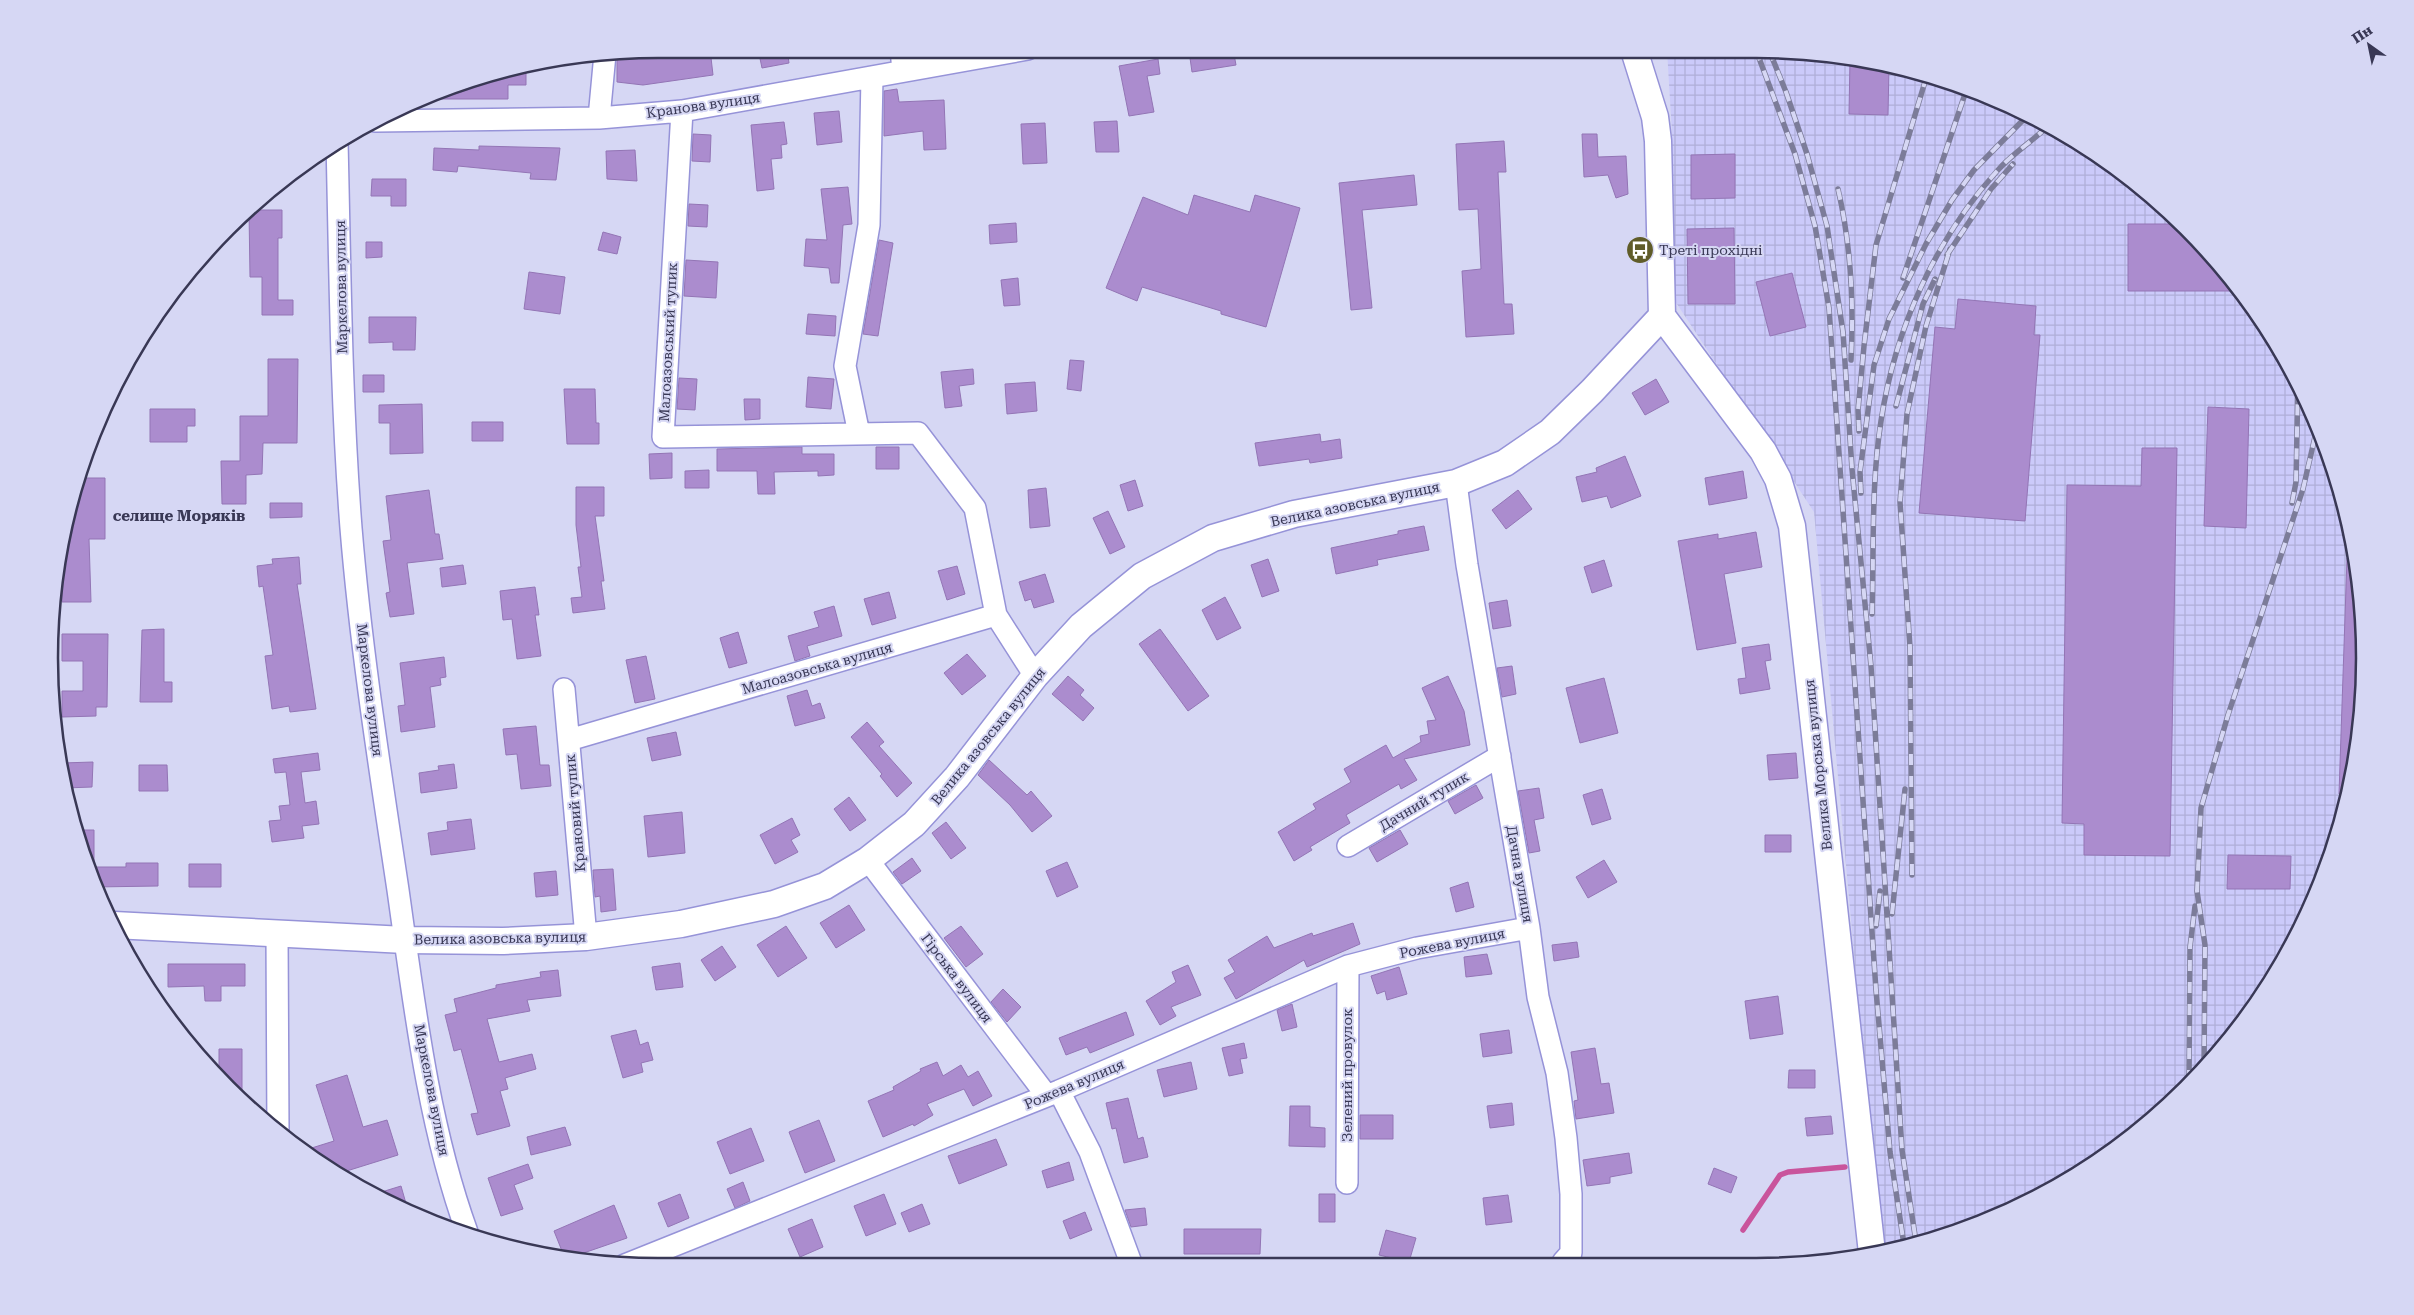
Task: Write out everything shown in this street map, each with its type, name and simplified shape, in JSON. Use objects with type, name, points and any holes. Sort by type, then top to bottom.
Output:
[{"type":"street","points":[[902,58],[904,71]]},
{"type":"street","name":"Кранова вулиця","points":[[389,121],[599,118],[682,111],[977,58]]},
{"type":"street","points":[[1637,58],[1655,117],[1658,141],[1662,316]]},
{"type":"street","points":[[599,118],[604,60]]},
{"type":"street","points":[[859,434],[845,366],[869,225],[872,77]]},
{"type":"street","name":"Малоазовський тупик","points":[[682,111],[663,437],[918,433],[975,508],[996,616]]},
{"type":"street","name":"Маркелова вулиця","points":[[337,151],[343,409],[352,531],[366,674],[405,940],[433,1108],[445,1162],[465,1226]]},
{"type":"street","name":"Велика азовська вулиця","points":[[120,925],[405,940],[503,941],[586,937],[682,924],[774,904],[825,886],[868,860],[914,824],[957,777],[1035,676],[1081,626],[1142,576],[1213,538],[1294,514],[1456,483],[1505,463],[1550,432],[1592,391],[1662,316]]},
{"type":"street","name":"Велика Морська вулиця","points":[[1662,316],[1763,451],[1778,479],[1788,507],[1794,536],[1871,1246]]},
{"type":"street","name":"Дачна вулиця","points":[[1456,483],[1467,565],[1529,928],[1538,997],[1557,1074],[1566,1138],[1570,1194],[1571,1253],[1567,1258]]},
{"type":"street","points":[[996,616],[1035,676]]},
{"type":"street","name":"Малоазовська вулиця","points":[[569,740],[996,616]]},
{"type":"street","name":"Крановий тупик","points":[[564,689],[586,937]]},
{"type":"street","name":"Дачний тупик","points":[[1348,846],[1500,756]]},
{"type":"street","name":"Гірська вулиця","points":[[868,860],[1053,1093],[1090,1152],[1129,1258]]},
{"type":"street","name":"Рожева вулиця","points":[[644,1257],[1053,1093],[1348,966],[1417,948],[1529,928]]},
{"type":"street","points":[[278,933],[278,1122]]},
{"type":"street","name":"Зелений провулок","points":[[1347,1183],[1348,966]]},
{"type":"shaded area","points":[[1667,58],[1756,58],[1796,59],[1835,63],[1874,69],[1912,78],[1986,103],[2022,119],[2057,138],[2122,181],[2152,206],[2181,233],[2233,292],[2255,324],[2295,392],[2325,465],[2345,540],[2355,618],[2356,658],[2355,697],[2345,775],[2325,850],[2311,887],[2295,923],[2255,991],[2233,1023],[2181,1082],[2122,1134],[2090,1156],[2022,1196],[1986,1212],[1949,1226],[1880,1244],[1814,512],[1673,298],[1672,133]]},
{"type":"building","points":[[711,58],[713,75],[643,85],[617,82],[617,59]]},
{"type":"building","points":[[760,58],[788,58],[789,63],[762,68]]},
{"type":"building","points":[[1190,58],[1235,58],[1236,65],[1192,72]]},
{"type":"building","points":[[1158,59],[1160,74],[1147,76],[1154,112],[1129,116],[1119,66]]},
{"type":"building","points":[[1850,65],[1889,73],[1888,115],[1849,114]]},
{"type":"building","points":[[526,72],[526,85],[508,85],[508,99],[439,99],[465,89]]},
{"type":"building","points":[[897,89],[899,102],[944,100],[946,149],[924,150],[923,131],[884,136],[884,91]]},
{"type":"building","points":[[839,111],[842,142],[817,145],[814,113]]},
{"type":"building","points":[[1117,121],[1119,152],[1096,152],[1094,122]]},
{"type":"building","points":[[784,122],[787,144],[781,145],[782,158],[771,159],[774,189],[757,191],[751,125]]},
{"type":"building","points":[[1045,123],[1047,163],[1023,164],[1021,124]]},
{"type":"building","points":[[693,134],[711,135],[710,162],[692,161]]},
{"type":"building","points":[[1582,134],[1597,134],[1598,157],[1626,156],[1628,194],[1616,198],[1608,175],[1584,177]]},
{"type":"building","points":[[1504,141],[1506,172],[1498,172],[1504,304],[1512,304],[1514,334],[1466,337],[1462,271],[1481,269],[1478,209],[1459,210],[1456,144]]},
{"type":"building","points":[[479,146],[560,148],[556,180],[530,179],[531,173],[458,166],[457,172],[433,170],[434,148],[479,150]]},
{"type":"building","points":[[635,150],[637,181],[607,179],[606,151]]},
{"type":"building","points":[[1735,154],[1735,198],[1691,199],[1691,155]]},
{"type":"building","points":[[1414,175],[1417,205],[1362,210],[1372,308],[1351,310],[1339,183]]},
{"type":"building","points":[[372,179],[406,179],[406,206],[391,206],[391,196],[371,196]]},
{"type":"building","points":[[848,187],[852,224],[843,225],[839,283],[831,283],[829,268],[804,266],[806,239],[827,240],[821,189]]},
{"type":"building","points":[[1194,195],[1250,212],[1255,195],[1300,208],[1266,327],[1142,287],[1137,301],[1106,288],[1143,197],[1188,215]]},
{"type":"building","points":[[689,204],[708,205],[707,227],[688,226]]},
{"type":"building","points":[[258,210],[282,210],[282,238],[278,238],[278,300],[293,300],[293,315],[262,315],[262,277],[250,277],[249,218]]},
{"type":"building","points":[[1016,223],[1017,242],[990,244],[989,225]]},
{"type":"building","points":[[2128,224],[2171,224],[2208,262],[2232,291],[2128,291]]},
{"type":"building","points":[[1734,228],[1735,304],[1688,304],[1687,229]]},
{"type":"building","points":[[603,232],[621,237],[617,254],[598,250]]},
{"type":"building","points":[[879,240],[893,243],[878,336],[863,334]]},
{"type":"building","points":[[366,242],[382,242],[382,257],[366,258]]},
{"type":"building","points":[[686,260],[718,262],[716,298],[684,296]]},
{"type":"building","points":[[529,272],[565,277],[560,314],[524,309]]},
{"type":"building","points":[[1792,273],[1806,327],[1770,336],[1756,282]]},
{"type":"building","points":[[1018,278],[1020,305],[1004,306],[1001,280]]},
{"type":"building","points":[[1958,299],[2036,306],[2034,335],[2040,335],[2025,521],[1919,513],[1935,327],[1955,329]]},
{"type":"building","points":[[808,314],[836,316],[835,336],[806,334]]},
{"type":"building","points":[[369,317],[416,317],[415,350],[393,350],[393,342],[369,343]]},
{"type":"building","points":[[268,359],[298,359],[297,443],[263,443],[262,474],[246,475],[246,504],[222,504],[221,461],[240,461],[240,416],[268,416]]},
{"type":"building","points":[[1070,360],[1084,361],[1081,391],[1067,389]]},
{"type":"building","points":[[973,369],[974,384],[959,386],[962,406],[945,408],[941,372]]},
{"type":"building","points":[[363,375],[384,375],[384,392],[363,392]]},
{"type":"building","points":[[808,377],[834,379],[831,409],[806,407]]},
{"type":"building","points":[[679,378],[697,379],[695,410],[677,409]]},
{"type":"building","points":[[1656,379],[1669,402],[1645,415],[1632,393]]},
{"type":"building","points":[[1035,382],[1037,411],[1007,414],[1005,384]]},
{"type":"building","points":[[564,389],[595,389],[596,423],[599,423],[599,444],[567,444]]},
{"type":"building","points":[[744,399],[760,399],[760,419],[745,420]]},
{"type":"building","points":[[422,404],[423,453],[390,454],[390,423],[379,423],[379,405]]},
{"type":"building","points":[[2208,407],[2249,409],[2246,528],[2204,526]]},
{"type":"building","points":[[150,409],[195,409],[195,426],[187,426],[187,442],[150,442]]},
{"type":"building","points":[[472,422],[503,422],[503,441],[472,441]]},
{"type":"building","points":[[1320,434],[1321,442],[1340,439],[1342,458],[1310,463],[1309,459],[1259,466],[1255,443]]},
{"type":"building","points":[[802,447],[802,454],[834,454],[834,475],[818,476],[818,471],[774,472],[775,494],[758,494],[757,471],[717,471],[717,449]]},
{"type":"building","points":[[876,447],[899,447],[899,469],[876,469]]},
{"type":"building","points":[[2142,448],[2177,448],[2170,856],[2084,855],[2084,824],[2062,823],[2067,485],[2141,486]]},
{"type":"building","points":[[672,453],[672,478],[650,479],[649,454]]},
{"type":"building","points":[[1625,456],[1641,496],[1611,508],[1607,496],[1582,502],[1576,477],[1597,472],[1596,468]]},
{"type":"building","points":[[709,470],[709,488],[685,488],[685,471]]},
{"type":"building","points":[[1743,471],[1747,498],[1709,505],[1705,478]]},
{"type":"building","points":[[85,478],[105,478],[105,539],[89,539],[91,602],[62,602],[63,579],[69,540]]},
{"type":"building","points":[[1135,480],[1143,506],[1128,511],[1120,485]]},
{"type":"building","points":[[576,487],[604,487],[604,516],[595,516],[604,581],[601,581],[605,609],[573,613],[571,598],[582,597],[578,567],[581,567],[576,525]]},
{"type":"building","points":[[1046,488],[1050,526],[1030,528],[1028,490]]},
{"type":"building","points":[[429,490],[435,534],[439,534],[443,559],[407,563],[414,614],[390,617],[386,593],[390,592],[383,541],[391,540],[386,496]]},
{"type":"building","points":[[1518,490],[1532,509],[1506,529],[1492,510]]},
{"type":"building","points":[[270,503],[302,503],[302,517],[270,518]]},
{"type":"building","points":[[1108,511],[1125,547],[1110,554],[1093,518]]},
{"type":"building","points":[[1424,526],[1429,550],[1377,560],[1378,565],[1336,574],[1331,548],[1398,534],[1398,531]]},
{"type":"building","points":[[1756,532],[1762,567],[1724,574],[1736,643],[1697,650],[1678,541],[1718,534],[1718,539]]},
{"type":"building","points":[[299,557],[301,584],[297,584],[316,709],[290,712],[289,706],[272,709],[265,656],[273,655],[263,586],[259,587],[257,566],[273,564],[272,559]]},
{"type":"building","points":[[2348,558],[2355,618],[2355,697],[2345,775],[2339,794]]},
{"type":"building","points":[[1268,559],[1279,591],[1262,597],[1251,565]]},
{"type":"building","points":[[1604,560],[1612,586],[1592,593],[1584,567]]},
{"type":"building","points":[[463,565],[466,584],[442,587],[440,568]]},
{"type":"building","points":[[957,566],[965,594],[947,600],[938,571]]},
{"type":"building","points":[[1045,574],[1054,602],[1034,608],[1031,599],[1025,601],[1019,582]]},
{"type":"building","points":[[535,587],[539,615],[535,615],[541,656],[517,659],[512,619],[503,620],[500,591]]},
{"type":"building","points":[[889,592],[896,618],[872,625],[864,599]]},
{"type":"building","points":[[1225,597],[1241,628],[1217,640],[1202,610]]},
{"type":"building","points":[[1507,600],[1511,626],[1493,629],[1489,603]]},
{"type":"building","points":[[834,606],[842,636],[807,646],[810,656],[795,661],[788,636],[819,627],[814,612]]},
{"type":"building","points":[[164,629],[164,682],[172,682],[172,702],[140,702],[142,630]]},
{"type":"building","points":[[1160,629],[1209,696],[1188,711],[1139,644]]},
{"type":"building","points":[[738,632],[747,663],[729,668],[720,638]]},
{"type":"building","points":[[62,634],[108,634],[107,707],[96,707],[96,716],[62,717],[62,691],[83,691],[83,661],[62,661]]},
{"type":"building","points":[[1769,644],[1771,660],[1765,661],[1770,689],[1740,694],[1738,679],[1746,678],[1742,648]]},
{"type":"building","points":[[967,654],[986,676],[962,695],[944,673]]},
{"type":"building","points":[[646,656],[655,699],[635,703],[626,660]]},
{"type":"building","points":[[444,657],[446,677],[440,678],[441,685],[430,687],[435,727],[401,732],[398,706],[405,705],[400,663]]},
{"type":"building","points":[[1512,666],[1516,694],[1502,697],[1497,668]]},
{"type":"building","points":[[1068,676],[1084,690],[1080,695],[1094,708],[1083,721],[1052,694]]},
{"type":"building","points":[[1448,676],[1464,711],[1470,745],[1404,759],[1417,780],[1401,789],[1399,784],[1346,815],[1350,823],[1310,847],[1312,850],[1294,861],[1278,832],[1316,809],[1313,804],[1351,782],[1344,769],[1386,745],[1393,758],[1421,742],[1420,736],[1429,734],[1427,721],[1436,720],[1422,688]]},
{"type":"building","points":[[1604,678],[1618,733],[1580,743],[1566,688]]},
{"type":"building","points":[[807,690],[812,706],[820,703],[825,718],[795,726],[787,696]]},
{"type":"building","points":[[867,722],[884,742],[879,746],[912,783],[897,797],[880,776],[882,774],[851,737]]},
{"type":"building","points":[[536,726],[540,765],[549,765],[551,786],[521,789],[517,754],[506,755],[503,729]]},
{"type":"building","points":[[676,732],[681,755],[652,761],[647,738]]},
{"type":"building","points":[[318,753],[320,770],[301,772],[305,803],[316,801],[319,824],[302,826],[304,838],[272,842],[269,821],[281,820],[279,806],[290,805],[286,772],[275,773],[273,759]]},
{"type":"building","points":[[1796,753],[1798,778],[1769,780],[1767,755]]},
{"type":"building","points":[[989,760],[1027,795],[1031,791],[1052,816],[1032,832],[1010,805],[978,775]]},
{"type":"building","points":[[93,762],[92,787],[72,788],[67,763]]},
{"type":"building","points":[[454,764],[457,788],[421,793],[419,773],[439,770],[438,766]]},
{"type":"building","points":[[139,765],[167,765],[168,791],[139,791]]},
{"type":"building","points":[[1476,785],[1483,798],[1455,814],[1448,801]]},
{"type":"building","points":[[1539,788],[1544,818],[1534,820],[1540,851],[1529,853],[1518,791]]},
{"type":"building","points":[[1602,789],[1611,819],[1592,825],[1583,795]]},
{"type":"building","points":[[849,797],[866,820],[850,831],[834,809]]},
{"type":"building","points":[[682,812],[685,853],[648,857],[644,816]]},
{"type":"building","points":[[792,818],[800,835],[791,840],[798,852],[775,864],[760,835]]},
{"type":"building","points":[[471,819],[475,849],[431,855],[428,833],[448,830],[447,822]]},
{"type":"building","points":[[946,822],[966,848],[951,859],[932,833]]},
{"type":"building","points":[[83,830],[94,830],[94,863]]},
{"type":"building","points":[[1400,830],[1408,844],[1377,862],[1369,848]]},
{"type":"building","points":[[1765,835],[1791,835],[1791,852],[1765,852]]},
{"type":"building","points":[[2228,855],[2291,856],[2290,889],[2227,889]]},
{"type":"building","points":[[912,858],[921,871],[902,884],[893,872]]},
{"type":"building","points":[[1604,860],[1617,882],[1588,898],[1576,877]]},
{"type":"building","points":[[1067,862],[1078,887],[1057,897],[1046,871]]},
{"type":"building","points":[[126,863],[158,863],[158,886],[103,887],[95,867],[126,867]]},
{"type":"building","points":[[189,864],[221,864],[221,887],[189,887]]},
{"type":"building","points":[[613,869],[616,910],[601,912],[600,896],[595,897],[593,870]]},
{"type":"building","points":[[556,871],[558,895],[536,897],[534,873]]},
{"type":"building","points":[[1468,882],[1474,907],[1456,912],[1450,888]]},
{"type":"building","points":[[849,905],[865,930],[836,948],[820,923]]},
{"type":"building","points":[[1353,923],[1360,944],[1307,967],[1304,960],[1236,999],[1224,978],[1235,972],[1228,960],[1267,936],[1274,948],[1312,933],[1313,936]]},
{"type":"building","points":[[786,926],[807,958],[778,977],[757,945]]},
{"type":"building","points":[[961,926],[983,954],[966,967],[944,938]]},
{"type":"building","points":[[1577,942],[1579,957],[1554,961],[1552,945]]},
{"type":"building","points":[[722,946],[736,967],[715,981],[701,960]]},
{"type":"building","points":[[1487,954],[1492,974],[1466,977],[1464,957]]},
{"type":"building","points":[[680,963],[683,987],[656,990],[652,967]]},
{"type":"building","points":[[168,964],[245,964],[245,986],[221,986],[221,1001],[205,1001],[204,986],[168,987]]},
{"type":"building","points":[[1188,965],[1201,995],[1171,1007],[1176,1016],[1160,1025],[1146,1001],[1176,982],[1172,972]]},
{"type":"building","points":[[1399,967],[1407,994],[1387,1000],[1385,991],[1377,994],[1371,976]]},
{"type":"building","points":[[558,970],[561,996],[527,1000],[530,1011],[487,1019],[499,1062],[532,1054],[536,1069],[505,1078],[508,1089],[500,1091],[510,1126],[477,1135],[471,1114],[478,1113],[461,1049],[454,1051],[445,1015],[457,1012],[454,999],[496,988],[496,985],[541,977],[540,972]]},
{"type":"building","points":[[1003,989],[1021,1007],[1007,1022],[991,1002]]},
{"type":"building","points":[[1778,996],[1783,1034],[1750,1039],[1745,1001]]},
{"type":"building","points":[[1292,1004],[1297,1027],[1282,1031],[1277,1010]]},
{"type":"building","points":[[1126,1012],[1134,1035],[1090,1053],[1087,1047],[1066,1055],[1059,1038]]},
{"type":"building","points":[[636,1030],[640,1045],[648,1042],[653,1060],[641,1063],[643,1072],[623,1078],[611,1036]]},
{"type":"building","points":[[1509,1030],[1512,1053],[1483,1057],[1480,1034]]},
{"type":"building","points":[[1244,1043],[1247,1058],[1240,1059],[1243,1073],[1229,1076],[1222,1048]]},
{"type":"building","points":[[1595,1048],[1601,1084],[1609,1083],[1614,1113],[1576,1119],[1574,1101],[1578,1100],[1571,1052]]},
{"type":"building","points":[[219,1049],[242,1049],[242,1090],[233,1082],[219,1067]]},
{"type":"building","points":[[937,1062],[943,1076],[961,1065],[968,1077],[978,1071],[992,1096],[973,1106],[964,1089],[927,1104],[933,1115],[914,1126],[913,1124],[883,1137],[868,1101],[894,1090],[893,1087],[921,1071],[920,1069]]},
{"type":"building","points":[[1191,1062],[1197,1089],[1164,1097],[1157,1070]]},
{"type":"building","points":[[1789,1070],[1815,1070],[1815,1088],[1788,1088]]},
{"type":"building","points":[[347,1075],[363,1127],[387,1120],[398,1155],[347,1171],[312,1148],[334,1141],[316,1085]]},
{"type":"building","points":[[1128,1098],[1138,1139],[1143,1137],[1148,1157],[1124,1163],[1116,1128],[1112,1129],[1106,1103]]},
{"type":"building","points":[[1512,1103],[1514,1125],[1490,1128],[1487,1106]]},
{"type":"building","points":[[1290,1106],[1310,1106],[1310,1127],[1325,1128],[1325,1147],[1289,1146]]},
{"type":"building","points":[[1360,1115],[1393,1115],[1393,1139],[1360,1139]]},
{"type":"building","points":[[1831,1116],[1833,1134],[1807,1136],[1805,1118]]},
{"type":"building","points":[[819,1120],[835,1161],[805,1173],[789,1132]]},
{"type":"building","points":[[565,1127],[571,1145],[531,1155],[527,1137]]},
{"type":"building","points":[[751,1128],[764,1161],[730,1174],[717,1142]]},
{"type":"building","points":[[996,1139],[1007,1165],[959,1184],[948,1156]]},
{"type":"building","points":[[1629,1153],[1632,1173],[1610,1177],[1610,1183],[1587,1186],[1583,1160]]},
{"type":"building","points":[[1069,1162],[1074,1180],[1047,1188],[1042,1171]]},
{"type":"building","points":[[528,1164],[533,1178],[514,1185],[523,1209],[501,1216],[488,1178]]},
{"type":"building","points":[[1714,1168],[1737,1177],[1731,1193],[1708,1184]]},
{"type":"building","points":[[743,1182],[750,1201],[735,1208],[727,1189]]},
{"type":"building","points":[[401,1186],[406,1202],[392,1196],[383,1191]]},
{"type":"building","points":[[680,1194],[689,1218],[668,1227],[658,1203]]},
{"type":"building","points":[[884,1194],[896,1224],[866,1236],[854,1206]]},
{"type":"building","points":[[1319,1194],[1335,1194],[1335,1222],[1319,1222]]},
{"type":"building","points":[[1508,1195],[1512,1222],[1486,1225],[1483,1198]]},
{"type":"building","points":[[922,1204],[930,1224],[909,1232],[901,1213]]},
{"type":"building","points":[[614,1205],[627,1238],[585,1253],[561,1249],[554,1231]]},
{"type":"building","points":[[1145,1208],[1147,1225],[1131,1227],[1125,1210]]},
{"type":"building","points":[[1085,1212],[1092,1230],[1070,1239],[1063,1221]]},
{"type":"building","points":[[812,1219],[823,1247],[800,1257],[788,1229]]},
{"type":"building","points":[[1184,1229],[1261,1229],[1260,1254],[1184,1254]]},
{"type":"building","points":[[1386,1230],[1416,1238],[1410,1258],[1392,1258],[1379,1255]]},
{"type":"waterway","points":[[1743,1230],[1780,1175],[1788,1172],[1845,1167]]},
{"type":"railway","points":[[1759,58],[1795,154],[1815,226],[1829,308],[1876,990],[1890,1152],[1903,1239]]},
{"type":"railway","points":[[1772,58],[1807,154],[1827,226],[1843,332],[1852,469],[1871,666],[1902,1150],[1915,1236]]},
{"type":"railway","points":[[1859,431],[1858,410],[1876,245],[1925,82]]},
{"type":"railway","points":[[1903,278],[1965,95]]},
{"type":"railway","points":[[1861,493],[1860,472],[1874,365],[1889,319],[1926,244],[1952,200],[1974,170],[2023,120]]},
{"type":"railway","points":[[1872,614],[1874,493],[1878,445],[1887,387],[1908,319],[1921,287],[1955,225],[1998,170],[2043,130]]},
{"type":"railway","points":[[1947,255],[1991,189],[2013,164]]},
{"type":"railway","points":[[1838,189],[1849,252],[1852,317],[1851,360]]},
{"type":"railway","points":[[1912,875],[1910,647],[1900,502],[1907,414],[1926,326],[1950,249]]},
{"type":"railway","points":[[1896,406],[1923,304],[1935,279]]},
{"type":"railway","points":[[2292,503],[2296,482],[2298,398]]},
{"type":"railway","points":[[2204,1057],[2205,945],[2197,891],[2201,808],[2228,715],[2303,489],[2315,438]]},
{"type":"railway","points":[[1892,914],[1905,789]]},
{"type":"railway","points":[[1876,926],[1880,891]]},
{"type":"railway","points":[[2189,1073],[2190,947],[2195,906]]},
{"type":"place","name":"Треті прохідні","points":[[1640,250]]},
{"type":"district","name":"селище Моряків","points":[[179,516]]}]
